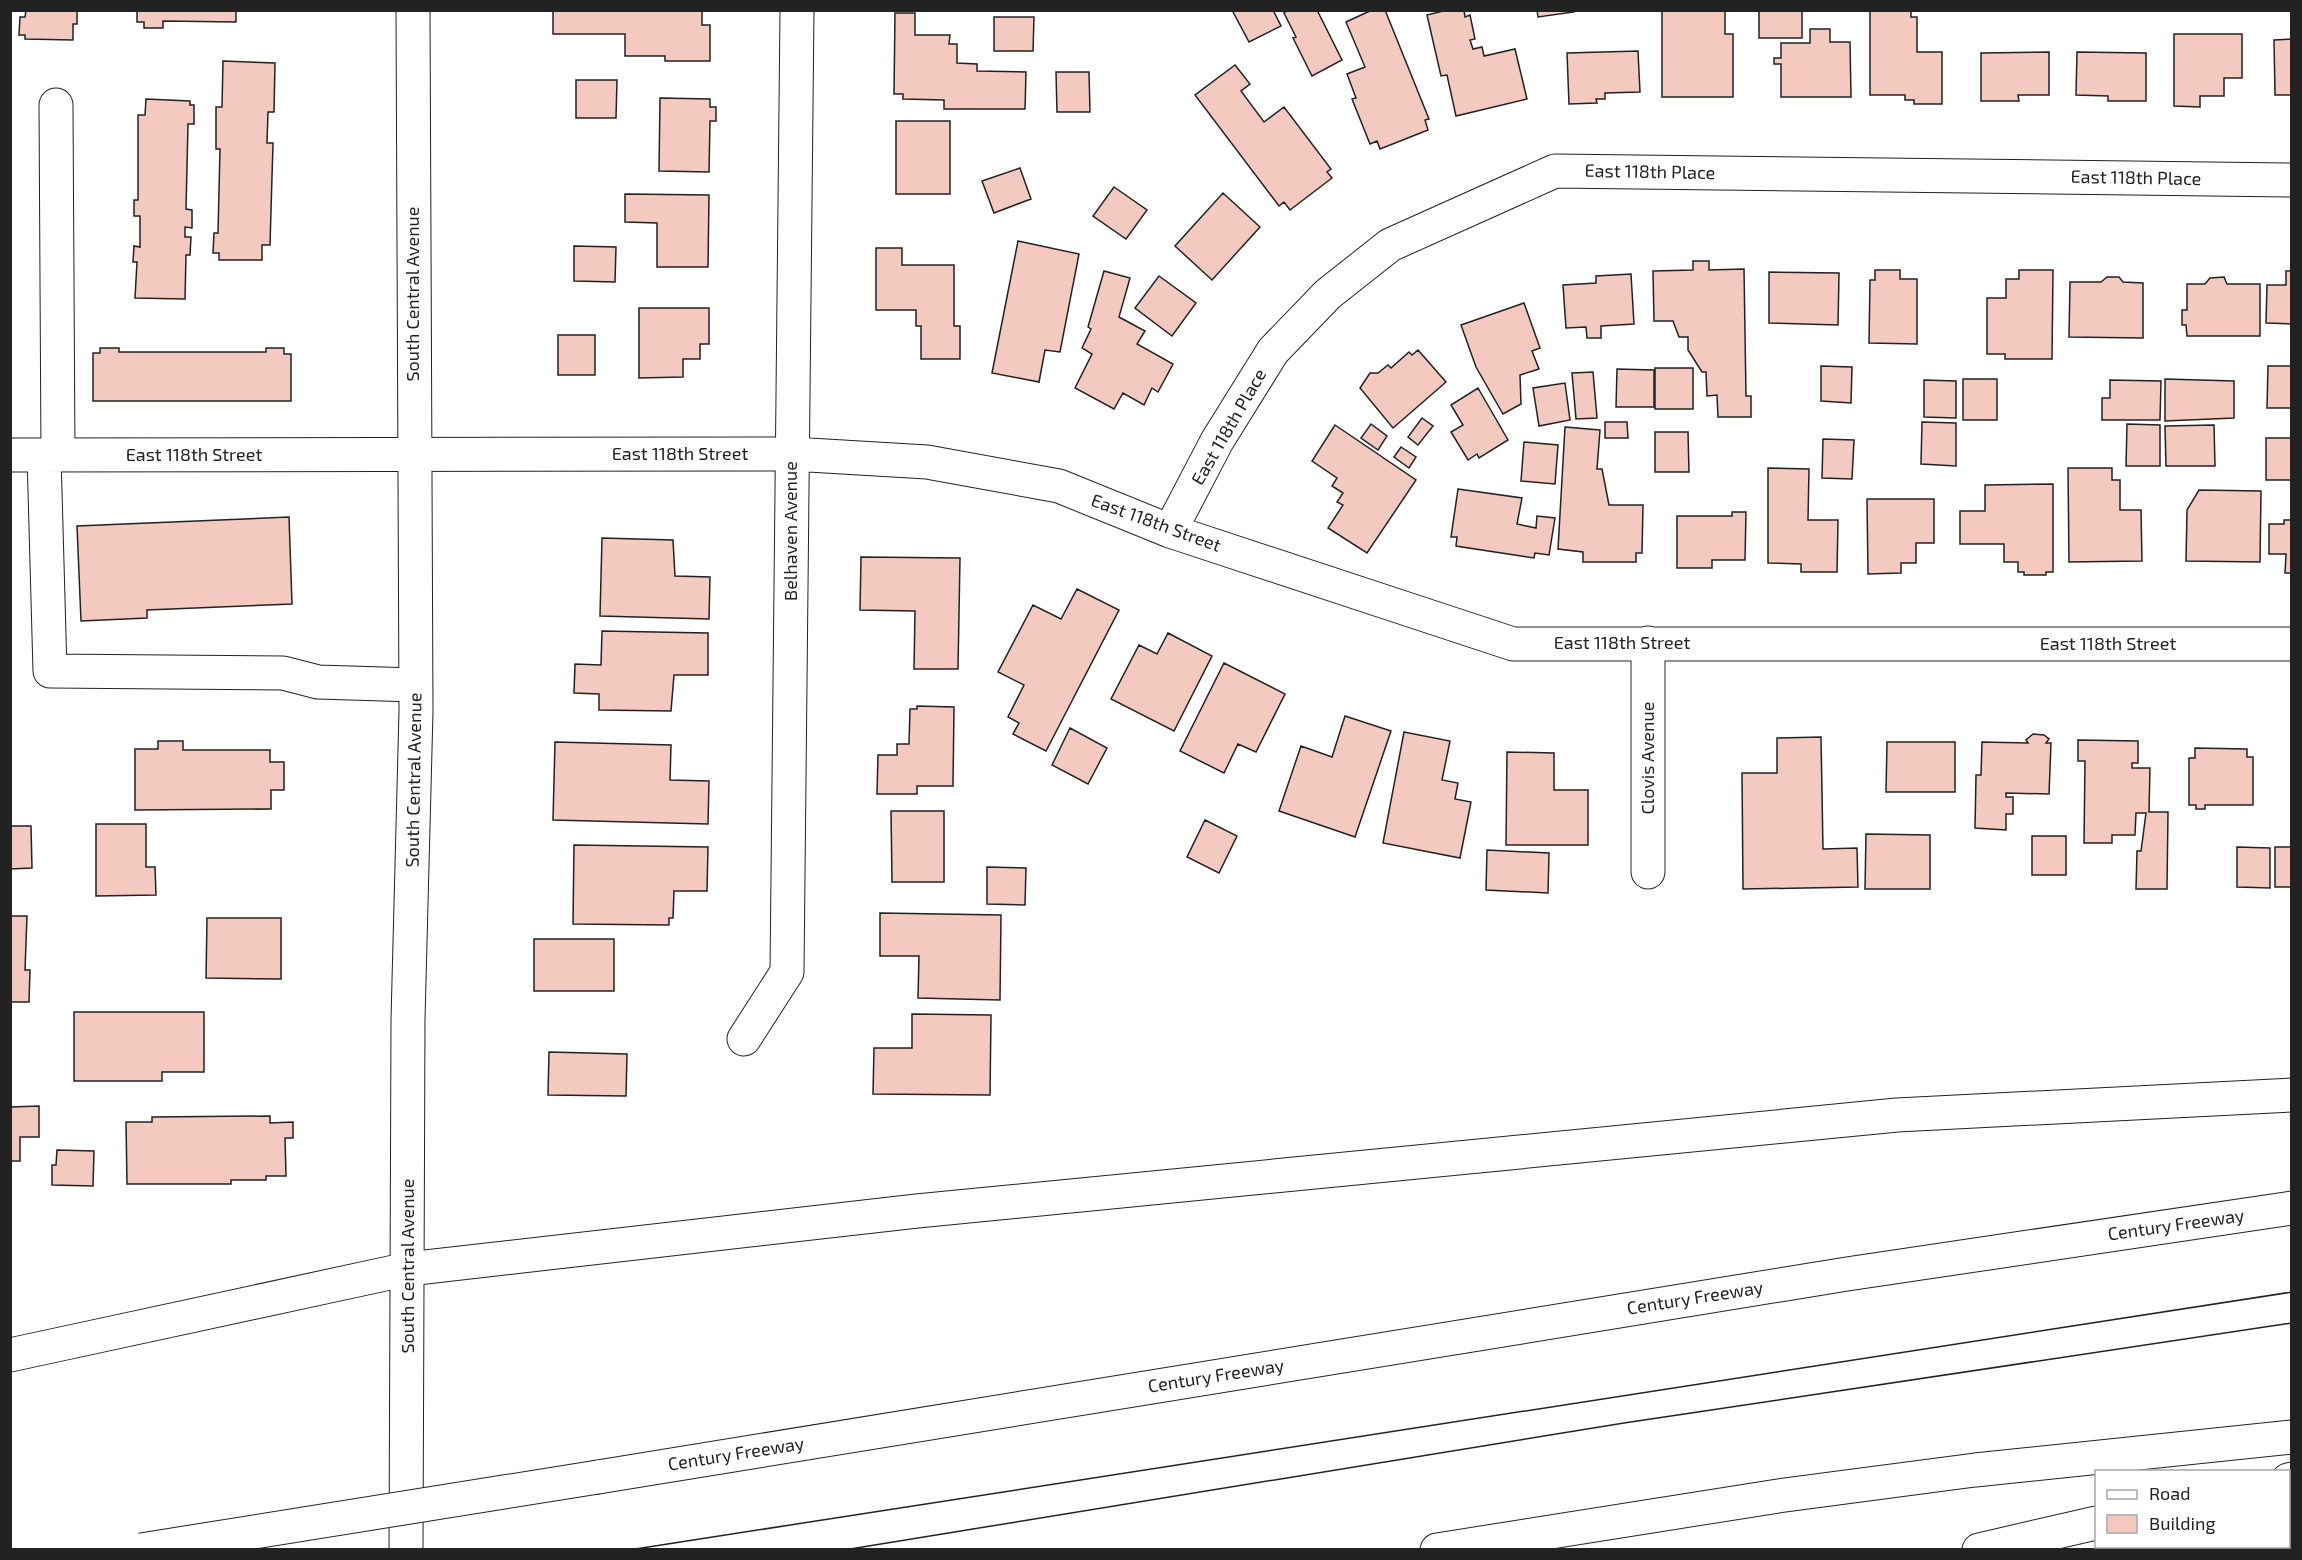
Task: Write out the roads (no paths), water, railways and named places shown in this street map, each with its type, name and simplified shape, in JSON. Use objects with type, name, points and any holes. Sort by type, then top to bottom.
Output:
[{"type":"main road","name":"South Central Avenue","points":[[406,1550],[408,1020],[415,809],[413,10]]},
{"type":"main road","name":"Belhaven Avenue","points":[[744,1040],[787,972],[798,10]]},
{"type":"main road","points":[[56,105],[50,671],[283,673],[318,682],[415,685]]},
{"type":"main road","name":"East 118th Place","points":[[1170,531],[1217,441],[1274,351],[1328,294],[1390,245],[1555,171],[2292,180]]},
{"type":"main road","name":"East 118th Street","points":[[10,455],[792,454],[927,462],[1059,486],[1170,531],[1513,644],[2292,645]]},
{"type":"main road","name":"Clovis Avenue","points":[[1647,872],[1648,643]]},
{"type":"main road","points":[[10,1355],[408,1269],[917,1211],[1886,1116],[2292,1095]]},
{"type":"main road","name":"Century Freeway","points":[[141,1550],[1847,1274],[2292,1208]]},
{"type":"main road","points":[[1437,1550],[1848,1486],[2292,1437]]},
{"type":"main road","points":[[1979,1550],[2095,1523]]},
{"type":"tram line","points":[[629,1550],[2292,1292]]},
{"type":"tram line","points":[[844,1550],[1624,1423],[2292,1323]]}]
